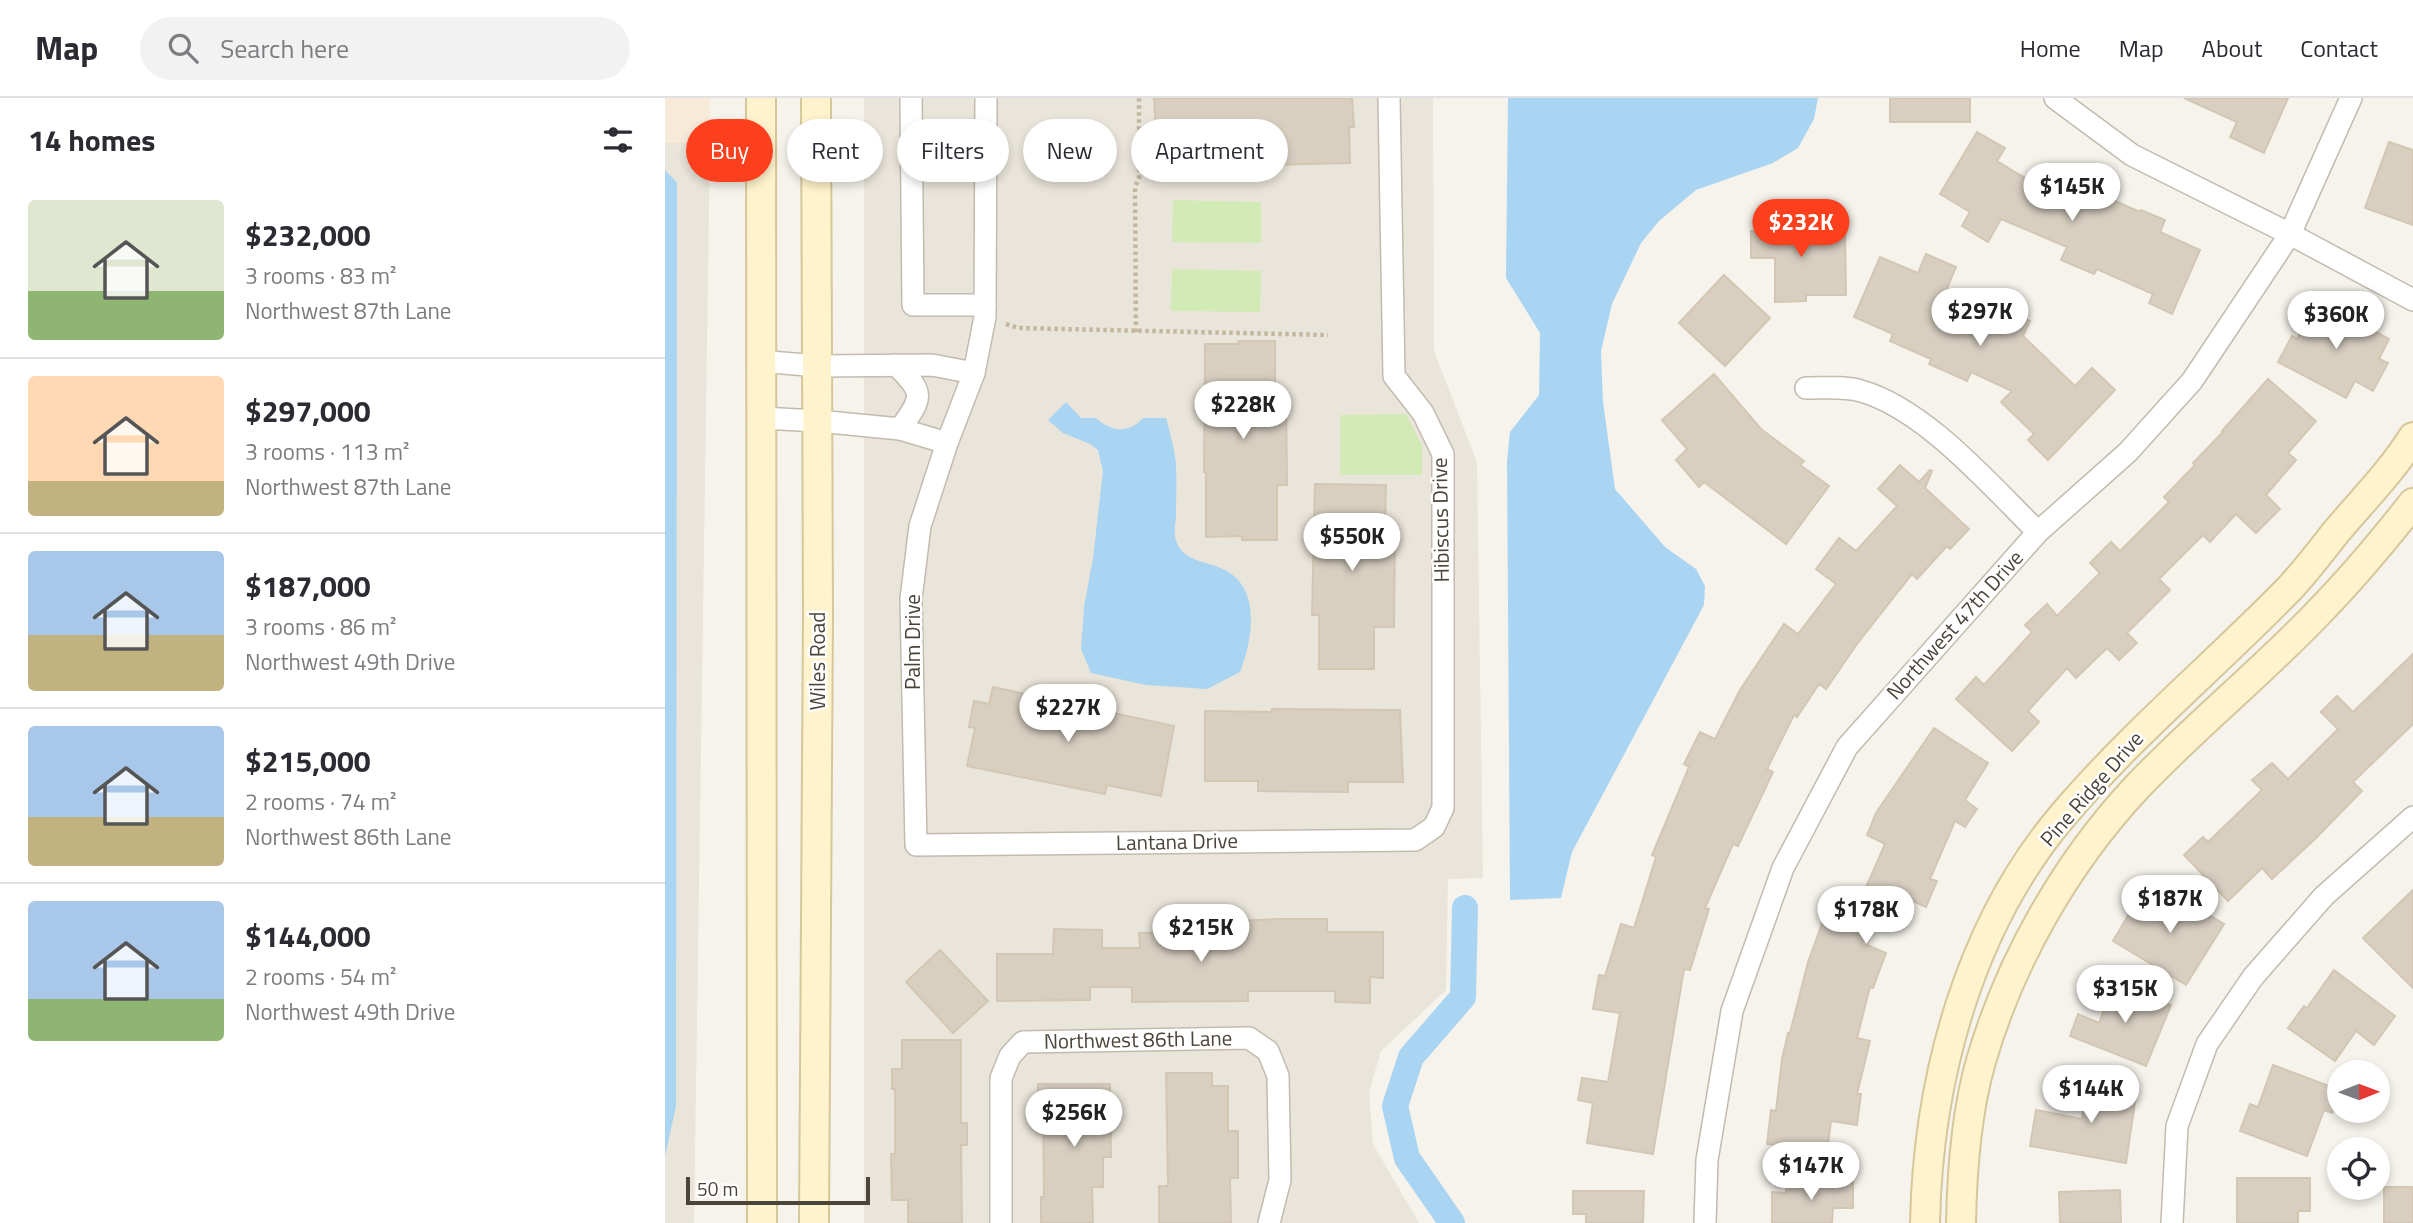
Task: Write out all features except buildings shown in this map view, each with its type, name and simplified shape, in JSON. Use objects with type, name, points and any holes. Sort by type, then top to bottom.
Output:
[{"type":"main road","points":[[761,98],[762,1223]]},
{"type":"main road","name":"Wiles Road","points":[[814,1223],[818,421],[816,98]]},
{"type":"main road","name":"Pine Ridge Drive","points":[[1925,1223],[1925,1194],[1934,1112],[1946,1054],[1985,940],[2023,871],[2062,816],[2109,763],[2290,587],[2413,437]]},
{"type":"main road","name":"Pine Ridge Drive","points":[[1961,1223],[1962,1183],[1969,1120],[1981,1061],[1999,1009],[2036,926],[2069,872],[2137,788],[2319,612],[2413,503]]},
{"type":"street","points":[[911,98],[913,305],[985,311]]},
{"type":"street","name":"Palm Drive","points":[[916,845],[912,599],[920,526],[947,443],[974,373],[985,311],[986,98]]},
{"type":"street","name":"Hibiscus Drive","points":[[1389,98],[1394,376],[1423,413],[1443,454],[1443,808],[1434,827]]},
{"type":"street","points":[[2055,98],[2132,155],[2290,234],[2413,300]]},
{"type":"street","name":"Northwest 47th Drive","points":[[1705,1223],[1707,1160],[1732,1011],[1783,868],[1847,747],[2038,532],[2128,452],[2192,381],[2290,234],[2351,98]]},
{"type":"street","points":[[760,361],[818,366],[932,365],[974,373]]},
{"type":"street","points":[[896,365],[917,390],[915,408],[900,429]]},
{"type":"street","points":[[1806,388],[1860,390],[1907,411],[1962,457],[2038,532]]},
{"type":"street","points":[[760,418],[900,429],[947,443]]},
{"type":"street","points":[[2172,1223],[2177,1126],[2207,1044],[2253,977],[2324,897],[2413,817]]},
{"type":"street","name":"Lantana Drive","points":[[916,845],[1415,840],[1434,827]]},
{"type":"street","name":"Northwest 86th Lane","points":[[1001,1223],[1002,1078],[1010,1056],[1023,1042],[1249,1038],[1268,1051],[1278,1076],[1280,1180],[1269,1223]]},
{"type":"path","points":[[1136,332],[1135,187],[1139,178],[1139,98]]},
{"type":"path","points":[[985,311],[1018,328],[1328,335]]},
{"type":"shaded area","points":[[665,98],[710,98],[710,119],[686,119],[686,143],[665,143]]},
{"type":"shaded area","points":[[864,98],[1433,98],[1434,351],[1477,462],[1483,878],[1448,879],[1446,990],[1381,1051],[1369,1092],[1373,1144],[1419,1223],[864,1223],[864,182],[883,182],[883,119],[864,119]]},
{"type":"shaded area","points":[[665,143],[686,143],[686,182],[709,182],[694,1223],[665,1223]]},
{"type":"green space","points":[[1173,200],[1261,202],[1261,243],[1172,242]]},
{"type":"green space","points":[[1172,269],[1261,271],[1260,312],[1171,311]]},
{"type":"green space","points":[[1406,414],[1422,445],[1422,475],[1340,475],[1340,415]]},
{"type":"water","points":[[1508,98],[1818,98],[1814,119],[1798,148],[1773,163],[1696,190],[1659,221],[1641,243],[1612,304],[1601,351],[1603,402],[1615,489],[1665,547],[1696,569],[1705,586],[1704,605],[1572,852],[1561,898],[1510,900],[1507,461],[1510,432],[1539,395],[1540,333],[1506,278]]},
{"type":"water","points":[[665,170],[677,183],[676,1106],[665,1156]]},
{"type":"water","points":[[1066,402],[1081,418],[1096,418],[1108,426],[1120,429],[1132,427],[1143,418],[1166,418],[1176,465],[1175,533],[1178,545],[1188,556],[1225,570],[1237,579],[1249,602],[1250,631],[1240,672],[1207,689],[1146,685],[1091,673],[1081,649],[1084,607],[1093,558],[1103,471],[1098,450],[1063,433],[1048,420]]},
{"type":"waterway","points":[[1452,1223],[1407,1158],[1395,1106],[1411,1057],[1463,997],[1465,908]]}]
